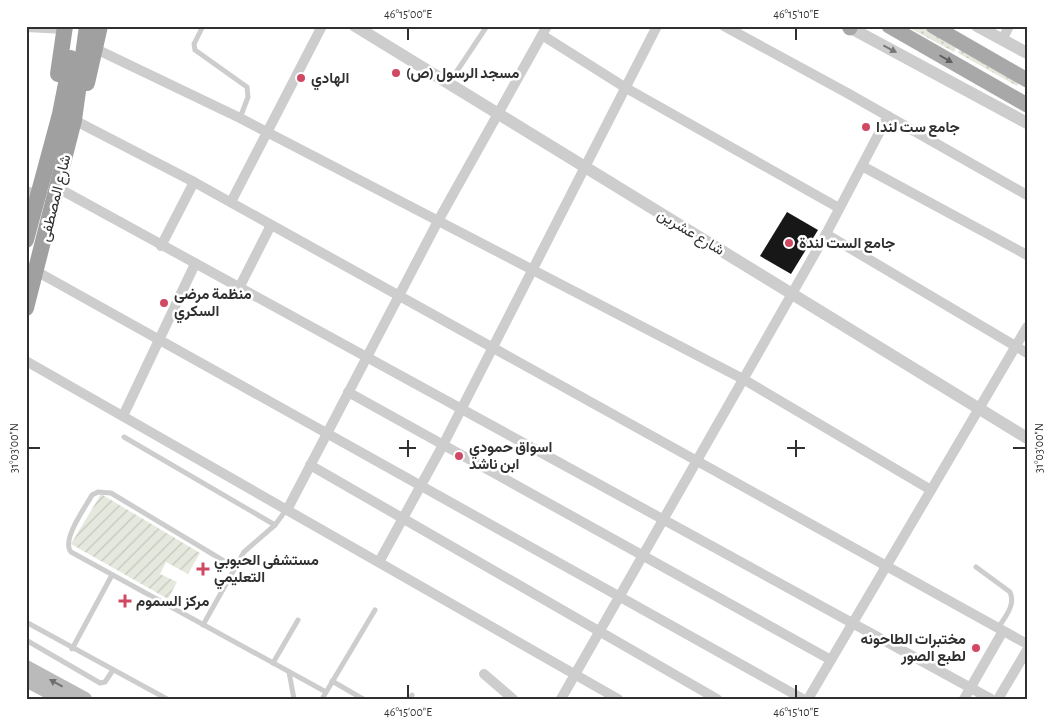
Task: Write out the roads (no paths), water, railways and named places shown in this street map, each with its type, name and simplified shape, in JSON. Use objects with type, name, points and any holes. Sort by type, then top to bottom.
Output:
[{"type":"highway","points":[[49,153],[74,75],[87,26]]},
{"type":"highway","points":[[75,118],[90,74],[100,26]]},
{"type":"highway","points":[[69,27],[74,75],[75,118]]},
{"type":"highway","points":[[49,153],[69,27]]},
{"type":"highway","name":"شارع المصطفى","points":[[26,308],[75,118]]},
{"type":"highway","name":"شارع المصطفى","points":[[26,240],[32,193],[49,153]]},
{"type":"main road","points":[[889,26],[1024,104]]},
{"type":"main road","points":[[933,26],[1027,80]]},
{"type":"main road","points":[[26,667],[85,699]]},
{"type":"main road","points":[[26,680],[62,699]]},
{"type":"street","points":[[231,202],[322,26]]},
{"type":"street","name":"شارع عشرين","points":[[355,26],[1027,438]]},
{"type":"street","points":[[379,562],[443,445],[657,26]]},
{"type":"street","points":[[724,26],[1027,195]]},
{"type":"street","points":[[977,26],[1027,53]]},
{"type":"street","points":[[1002,40],[1009,26]]},
{"type":"street","points":[[26,27],[69,27]]},
{"type":"street","points":[[849,27],[1027,123]]},
{"type":"street","points":[[287,510],[438,221],[544,30],[626,88],[839,208]]},
{"type":"street","points":[[96,49],[268,132],[743,379],[931,490]]},
{"type":"street","points":[[561,699],[826,234],[888,116]]},
{"type":"street","points":[[75,118],[231,202],[1027,644]]},
{"type":"street","points":[[862,166],[1027,255]]},
{"type":"street","points":[[161,246],[194,182]]},
{"type":"street","points":[[58,188],[992,699]]},
{"type":"street","points":[[239,288],[271,225]]},
{"type":"street","points":[[826,234],[1027,354]]},
{"type":"street","points":[[123,416],[195,264]]},
{"type":"street","points":[[36,271],[803,699]]},
{"type":"street","points":[[808,699],[1027,326]]},
{"type":"street","points":[[26,361],[618,699]]},
{"type":"street","points":[[348,392],[831,660]]},
{"type":"street","points":[[310,465],[717,699]]},
{"type":"street","points":[[964,699],[1001,629]]},
{"type":"street","points":[[998,699],[1027,650]]},
{"type":"street","points":[[484,674],[513,699]]},
{"type":"lane","points":[[203,26],[194,44],[195,50],[247,87],[248,96],[240,118]]},
{"type":"lane","points":[[448,83],[487,26]]},
{"type":"lane","points":[[124,437],[275,525]]},
{"type":"lane","points":[[234,567],[112,493],[98,492],[92,495],[67,544],[71,552],[326,692]]},
{"type":"lane","points":[[203,625],[244,552],[275,525],[287,510]]},
{"type":"lane","points":[[976,567],[1010,592],[1013,598],[1001,629]]},
{"type":"lane","points":[[72,648],[112,575]]},
{"type":"lane","points":[[322,699],[375,610]]},
{"type":"lane","points":[[273,663],[298,620]]},
{"type":"lane","points":[[26,622],[167,699]]},
{"type":"lane","points":[[26,640],[100,683],[106,682],[113,670]]},
{"type":"lane","points":[[289,672],[294,699]]},
{"type":"lane","points":[[332,681],[363,699]]},
{"type":"place","name":"مسجد الرسول (ص)","points":[[396,73]]},
{"type":"place","name":"الهادي","points":[[301,78]]},
{"type":"place","name":"جامع ست لندا","points":[[866,127]]},
{"type":"place","name":"جامع الست لندة","points":[[789,243]]},
{"type":"place","name":"منظمة مرضى السكري","points":[[164,303]]},
{"type":"place","name":"اسواق حمودي ابن ناشد","points":[[459,456]]},
{"type":"place","name":"مستشفى الحبوبي التعليمي","points":[[203,569]]},
{"type":"place","name":"مركز السموم","points":[[125,601]]},
{"type":"place","name":"مختبرات الطاحونه لطبع الصور","points":[[976,648]]}]
